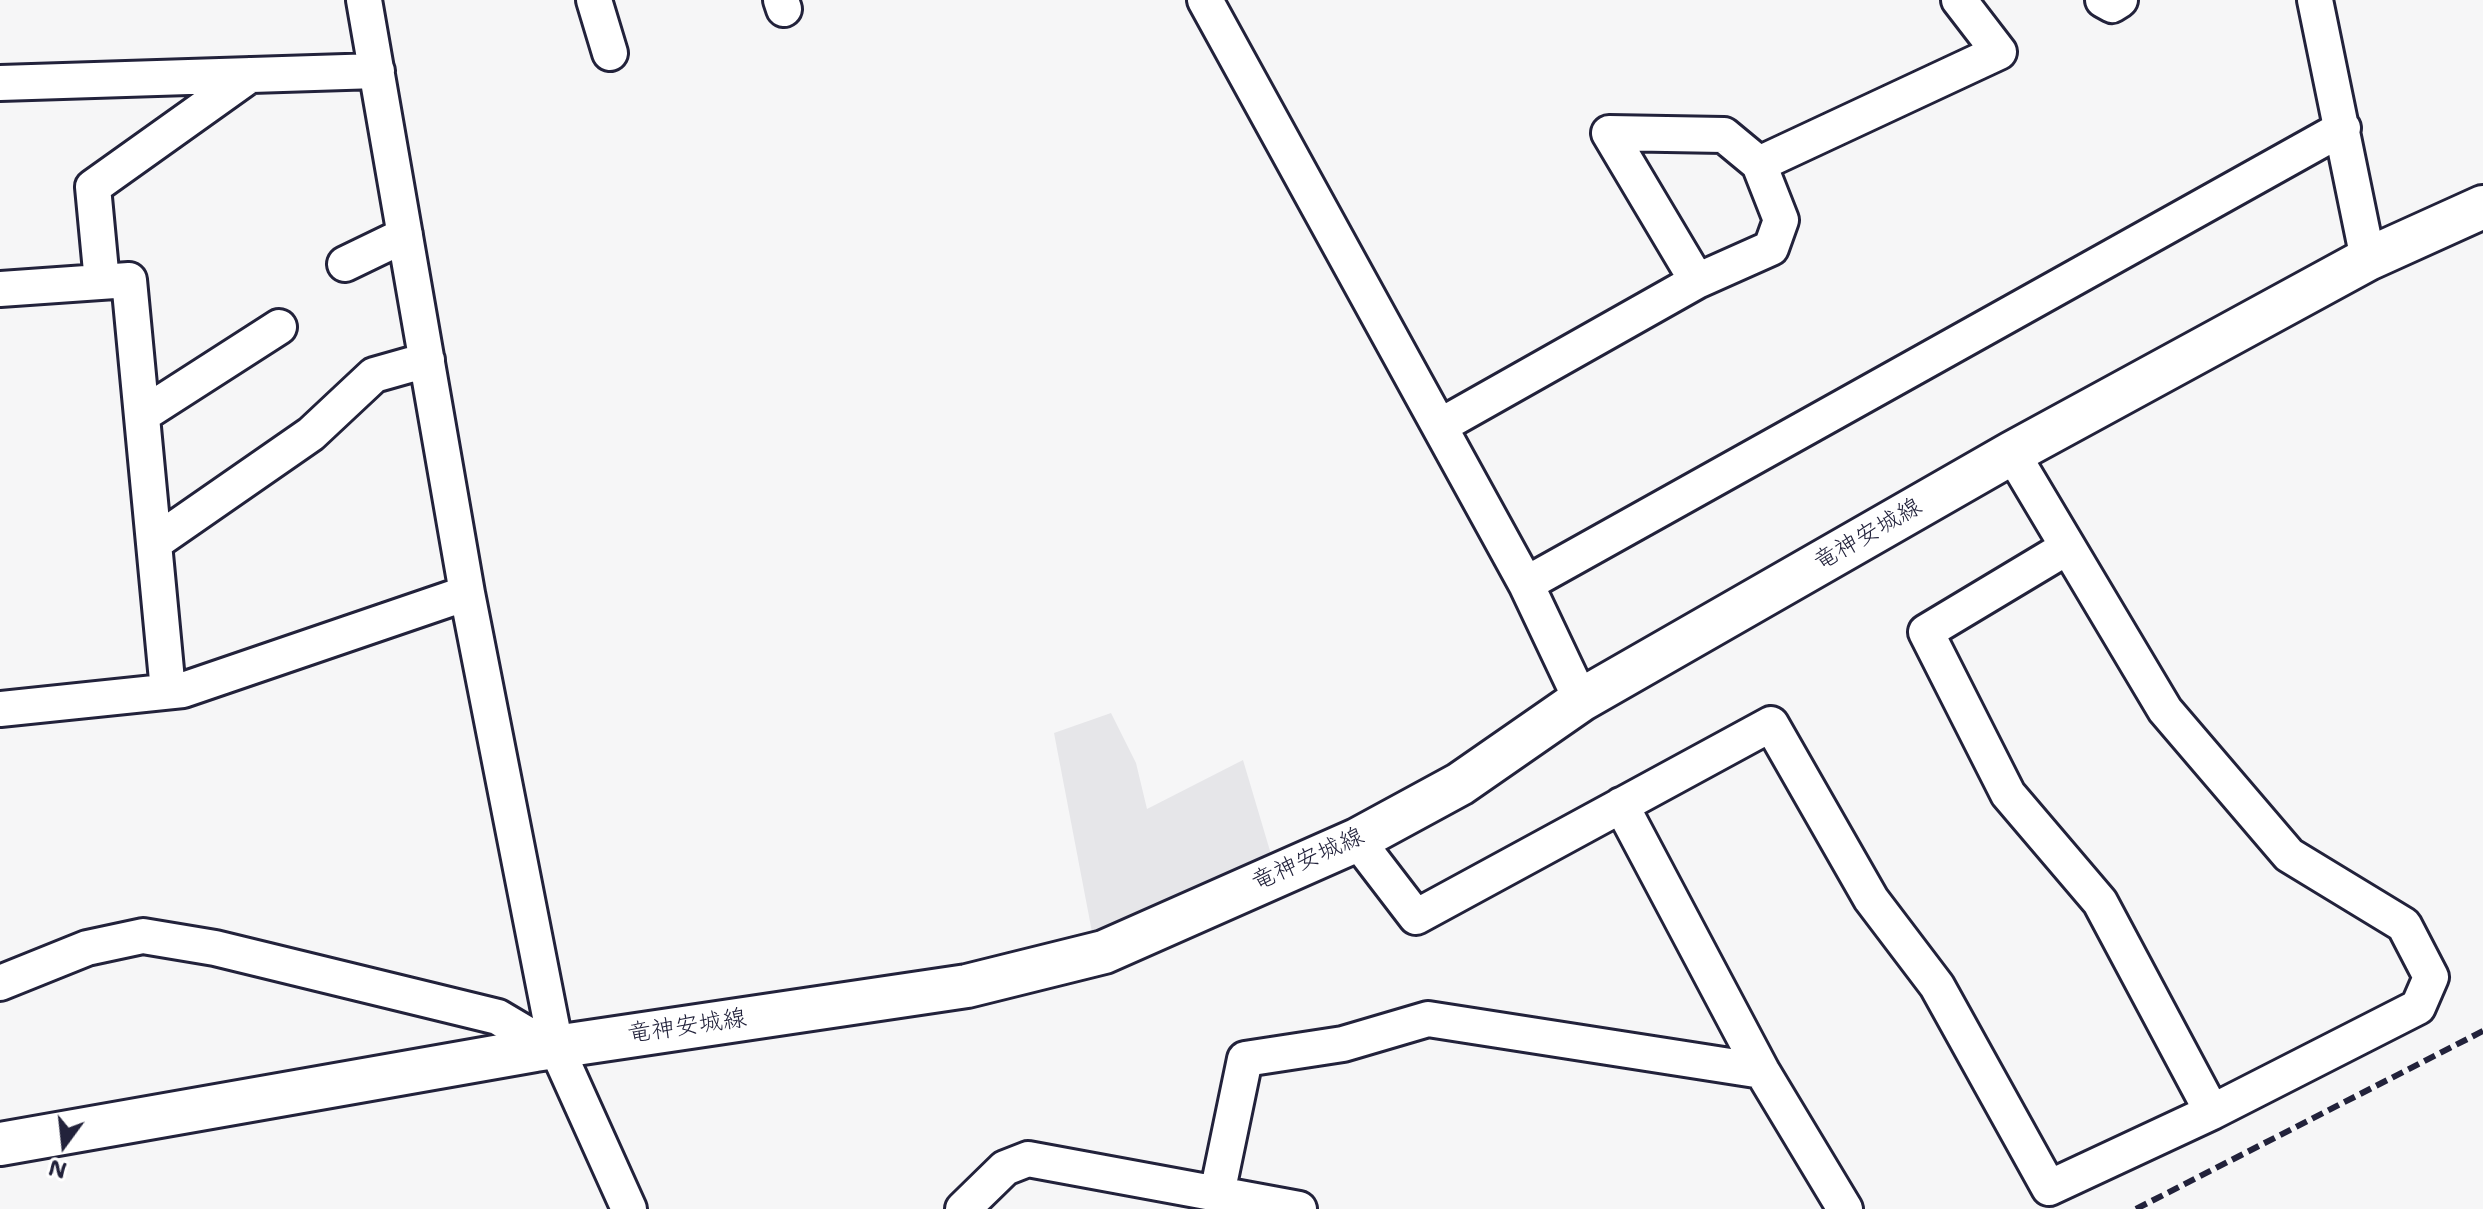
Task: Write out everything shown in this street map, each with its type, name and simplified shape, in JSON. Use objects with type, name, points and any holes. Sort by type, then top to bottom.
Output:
[{"type":"street","points":[[364,0],[546,1048],[629,1209]]},
{"type":"street","points":[[594,0],[610,53]]},
{"type":"street","points":[[1205,0],[1526,584],[1581,700]]},
{"type":"street","points":[[1759,164],[1999,52],[1959,0]]},
{"type":"street","points":[[2103,0],[2112,5],[2120,0]]},
{"type":"street","points":[[2315,0],[2368,259]]},
{"type":"street","points":[[0,83],[377,71]]},
{"type":"street","points":[[102,282],[93,187],[250,75]]},
{"type":"street","points":[[1526,584],[2343,128]]},
{"type":"street","points":[[1440,426],[1697,281],[1771,248],[1781,220],[1759,164],[1724,135],[1609,133],[1697,281]]},
{"type":"street","name":"竜神安城線","points":[[0,1144],[546,1048],[967,986],[1104,952],[1357,840],[1460,784],[1581,700],[2012,453],[2368,259],[2483,207]]},
{"type":"street","points":[[345,264],[405,235]]},
{"type":"street","points":[[0,289],[129,280],[168,691]]},
{"type":"street","points":[[142,415],[279,327]]},
{"type":"street","points":[[154,543],[311,434],[374,375],[427,360]]},
{"type":"street","points":[[1357,840],[1416,917],[1771,724],[1871,899],[1937,986],[2049,1188],[2212,1112],[2418,1007],[2431,977],[2404,925],[2289,855],[2165,710],[2012,453]]},
{"type":"street","points":[[2066,548],[1926,632],[2008,794],[2100,902],[2212,1112]]},
{"type":"street","points":[[0,709],[183,690],[467,593]]},
{"type":"street","points":[[1621,805],[1762,1071],[1845,1209]]},
{"type":"street","points":[[0,983],[87,948],[143,936],[215,948],[498,1017],[546,1048]]},
{"type":"street","points":[[1217,1194],[1245,1059],[1343,1044],[1428,1019],[1762,1071]]},
{"type":"street","points":[[963,1209],[1005,1168],[1028,1159],[1299,1209]]},
{"type":"shaded area","points":[[1111,713],[1136,763],[1147,809],[1243,760],[1273,861],[1092,932],[1054,733]]},
{"type":"railway","points":[[2136,1209],[2483,1031]]}]
